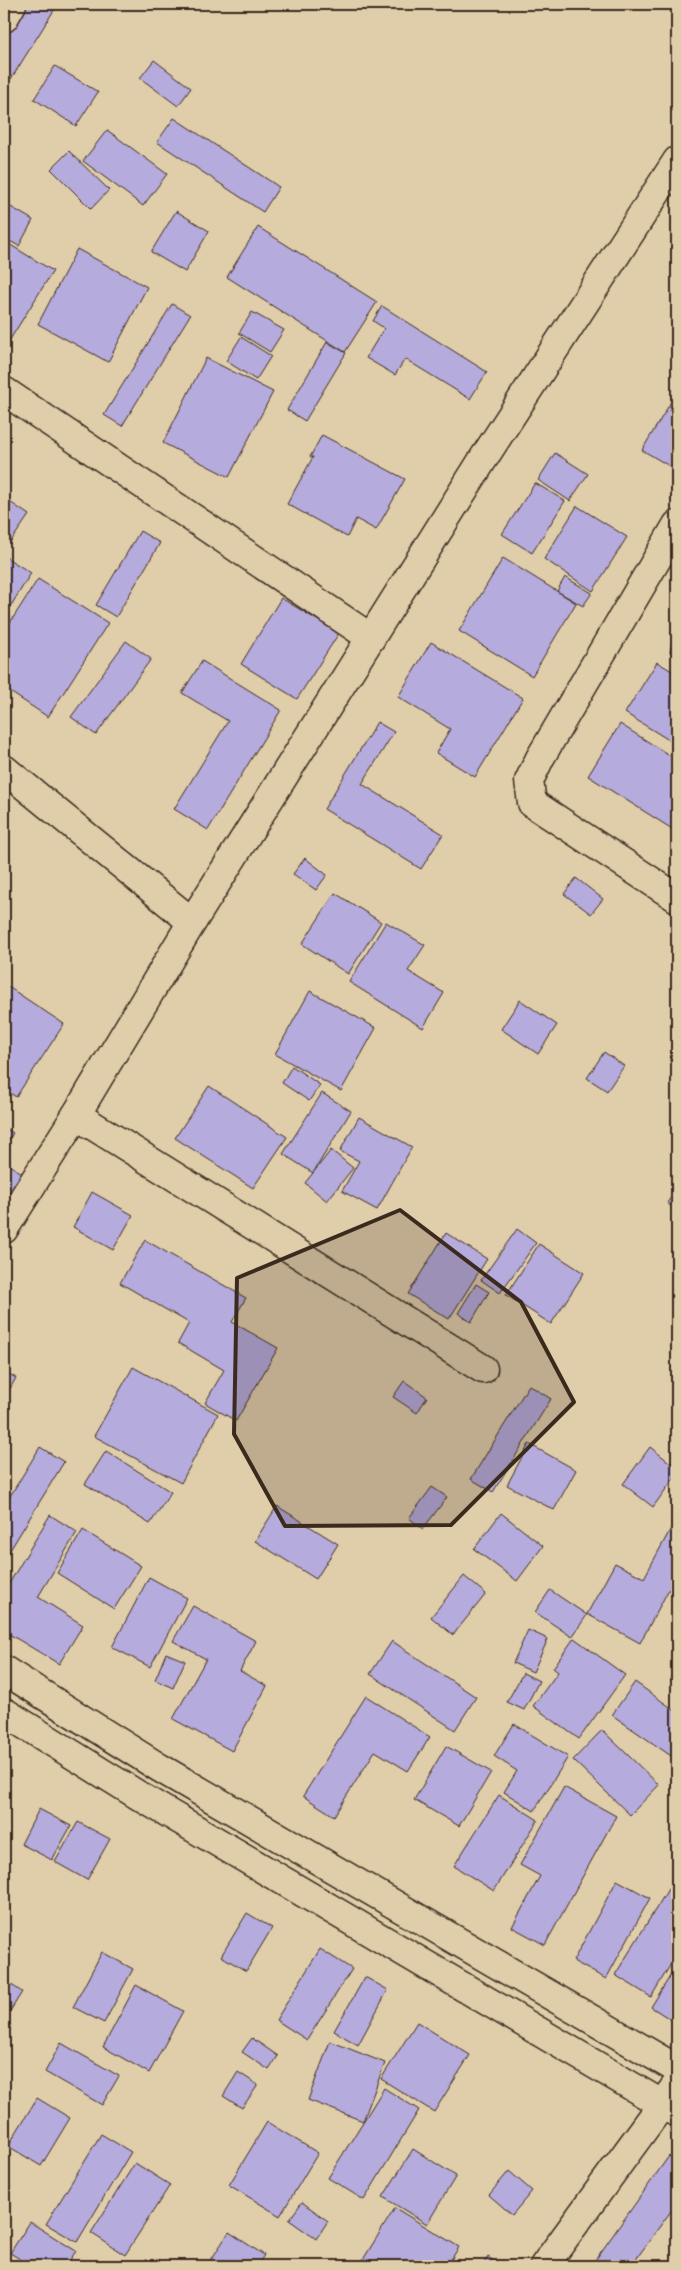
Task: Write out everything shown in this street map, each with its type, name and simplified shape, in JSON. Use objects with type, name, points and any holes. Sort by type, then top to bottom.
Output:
[{"type":"street","points":[[4,18],[12,4]]},
{"type":"street","points":[[4,1229],[76,1115],[192,922],[487,454],[677,161]]},
{"type":"street","points":[[4,391],[371,638]]},
{"type":"street","points":[[677,525],[540,758],[529,781],[532,803],[677,898]]},
{"type":"street","points":[[4,769],[192,922]]},
{"type":"street","points":[[76,1115],[484,1369]]},
{"type":"street","points":[[4,1670],[160,1768],[677,2069]]},
{"type":"street","points":[[4,1712],[141,1797],[672,2100],[544,2266]]},
{"type":"highlighted area","points":[[400,1210],[521,1302],[574,1402],[451,1525],[285,1526],[234,1434],[237,1278]]},
{"type":"building","points":[[21,4],[51,4],[56,7],[11,79],[4,75],[4,32]]},
{"type":"building","points":[[154,60],[191,88],[178,106],[140,78]]},
{"type":"building","points":[[55,66],[98,92],[76,126],[34,99]]},
{"type":"building","points":[[174,118],[279,187],[263,212],[157,142]]},
{"type":"building","points":[[107,130],[167,174],[143,206],[83,161]]},
{"type":"building","points":[[69,151],[109,190],[91,209],[51,169]]},
{"type":"building","points":[[4,203],[33,220],[19,246],[4,238]]},
{"type":"building","points":[[176,211],[209,231],[185,272],[151,252]]},
{"type":"building","points":[[258,227],[377,302],[345,352],[227,277]]},
{"type":"building","points":[[4,241],[53,271],[4,349]]},
{"type":"building","points":[[77,249],[147,287],[108,362],[38,324]]},
{"type":"building","points":[[172,304],[190,315],[122,426],[104,415]]},
{"type":"building","points":[[382,306],[487,372],[470,399],[405,359],[395,375],[366,358],[384,328],[373,321]]},
{"type":"building","points":[[252,312],[284,330],[270,352],[239,333]]},
{"type":"building","points":[[241,337],[271,356],[256,380],[226,361]]},
{"type":"building","points":[[327,342],[346,353],[305,421],[287,410]]},
{"type":"building","points":[[206,358],[273,392],[229,477],[163,443]]},
{"type":"building","points":[[677,392],[677,456],[671,467],[642,450]]},
{"type":"building","points":[[322,435],[405,479],[376,530],[356,519],[347,537],[287,504],[313,457],[310,457]]},
{"type":"building","points":[[555,453],[588,474],[570,501],[538,480]]},
{"type":"building","points":[[535,483],[565,501],[532,553],[502,534]]},
{"type":"building","points":[[4,498],[29,515],[9,544],[4,540]]},
{"type":"building","points":[[577,506],[627,537],[593,591],[544,559]]},
{"type":"building","points":[[140,531],[160,543],[116,617],[96,605]]},
{"type":"building","points":[[4,556],[31,573],[4,617]]},
{"type":"building","points":[[503,558],[576,603],[532,676],[459,631]]},
{"type":"building","points":[[565,577],[592,593],[583,606],[557,591]]},
{"type":"building","points":[[38,579],[108,623],[48,717],[4,688],[4,632]]},
{"type":"building","points":[[281,598],[339,633],[297,699],[241,664]]},
{"type":"building","points":[[677,618],[677,657],[670,652]]},
{"type":"building","points":[[126,641],[151,659],[96,735],[71,717]]},
{"type":"building","points":[[431,642],[523,698],[475,777],[436,753],[450,729],[398,697]]},
{"type":"building","points":[[202,661],[281,710],[208,830],[174,809],[228,721],[182,693]]},
{"type":"building","points":[[657,662],[677,674],[677,745],[625,713]]},
{"type":"building","points":[[377,722],[394,732],[362,784],[443,834],[421,869],[324,809]]},
{"type":"building","points":[[620,724],[677,760],[677,832],[588,776]]},
{"type":"building","points":[[305,858],[327,875],[316,890],[293,874]]},
{"type":"building","points":[[576,878],[603,899],[591,914],[564,894]]},
{"type":"building","points":[[335,893],[381,922],[348,974],[302,944]]},
{"type":"building","points":[[386,922],[425,945],[408,971],[444,993],[423,1028],[349,982]]},
{"type":"building","points":[[4,984],[64,1024],[16,1097],[4,1089]]},
{"type":"building","points":[[310,991],[376,1028],[341,1091],[275,1054]]},
{"type":"building","points":[[520,1000],[557,1025],[538,1054],[501,1029]]},
{"type":"building","points":[[604,1052],[624,1066],[607,1091],[587,1078]]},
{"type":"building","points":[[292,1066],[320,1085],[309,1101],[282,1083]]},
{"type":"building","points":[[209,1086],[287,1137],[253,1188],[175,1138]]},
{"type":"building","points":[[322,1093],[351,1111],[313,1173],[283,1154]]},
{"type":"building","points":[[359,1117],[412,1147],[377,1210],[342,1191],[359,1161],[340,1151]]},
{"type":"building","points":[[4,1127],[13,1133],[4,1148]]},
{"type":"building","points":[[331,1150],[353,1168],[327,1201],[305,1183]]},
{"type":"building","points":[[4,1162],[22,1173],[4,1203]]},
{"type":"building","points":[[677,1188],[677,1211],[667,1203]]},
{"type":"building","points":[[92,1192],[133,1215],[113,1250],[73,1227]]},
{"type":"building","points":[[517,1229],[536,1243],[500,1293],[481,1280]]},
{"type":"building","points":[[446,1233],[487,1259],[449,1319],[408,1294]]},
{"type":"building","points":[[145,1240],[246,1298],[232,1322],[278,1348],[236,1421],[205,1403],[224,1370],[178,1343],[189,1323],[120,1283]]},
{"type":"building","points":[[539,1244],[584,1273],[551,1324],[506,1295]]},
{"type":"building","points":[[476,1284],[489,1292],[471,1322],[458,1313]]},
{"type":"building","points":[[133,1367],[218,1414],[181,1483],[94,1436]]},
{"type":"building","points":[[4,1371],[16,1378],[4,1399]]},
{"type":"building","points":[[404,1381],[427,1397],[417,1413],[393,1397]]},
{"type":"building","points":[[529,1385],[551,1399],[493,1492],[471,1479]]},
{"type":"building","points":[[529,1444],[576,1470],[554,1510],[507,1485]]},
{"type":"building","points":[[40,1447],[64,1462],[4,1560],[4,1506]]},
{"type":"building","points":[[650,1447],[677,1468],[677,1474],[653,1507],[623,1484]]},
{"type":"building","points":[[106,1451],[171,1492],[150,1524],[85,1484]]},
{"type":"building","points":[[432,1487],[447,1497],[423,1529],[409,1518]]},
{"type":"building","points":[[277,1506],[338,1544],[316,1579],[255,1541]]},
{"type":"building","points":[[501,1513],[543,1546],[517,1581],[474,1549]]},
{"type":"building","points":[[50,1515],[77,1532],[38,1597],[83,1625],[59,1664],[4,1631],[4,1592]]},
{"type":"building","points":[[675,1521],[677,1522],[677,1593],[669,1589],[640,1643],[587,1614],[615,1563],[644,1578]]},
{"type":"building","points":[[83,1530],[141,1566],[114,1609],[57,1573]]},
{"type":"building","points":[[464,1576],[486,1594],[453,1635],[431,1617]]},
{"type":"building","points":[[149,1577],[187,1598],[150,1667],[112,1647]]},
{"type":"building","points":[[550,1590],[587,1615],[572,1637],[535,1612]]},
{"type":"building","points":[[193,1606],[256,1641],[240,1671],[267,1686],[232,1751],[173,1719],[206,1659],[173,1641]]},
{"type":"building","points":[[528,1630],[548,1639],[533,1672],[513,1663]]},
{"type":"building","points":[[574,1638],[625,1675],[579,1739],[533,1706],[558,1672],[553,1668]]},
{"type":"building","points":[[392,1641],[476,1697],[455,1730],[370,1674]]},
{"type":"building","points":[[166,1653],[185,1661],[173,1688],[155,1680]]},
{"type":"building","points":[[677,1670],[677,1686],[670,1679]]},
{"type":"building","points":[[523,1673],[539,1681],[524,1710],[507,1702]]},
{"type":"building","points":[[635,1682],[677,1712],[677,1752],[674,1758],[612,1715]]},
{"type":"building","points":[[366,1696],[430,1737],[408,1771],[375,1751],[334,1816],[303,1796]]},
{"type":"building","points":[[514,1724],[568,1757],[534,1811],[504,1792],[517,1771],[494,1756]]},
{"type":"building","points":[[602,1730],[659,1785],[630,1815],[573,1760]]},
{"type":"building","points":[[446,1746],[491,1772],[459,1826],[414,1800]]},
{"type":"building","points":[[564,1787],[616,1816],[545,1945],[512,1927],[540,1876],[520,1865]]},
{"type":"building","points":[[499,1795],[538,1820],[494,1891],[454,1866]]},
{"type":"building","points":[[39,1809],[71,1826],[52,1860],[21,1844]]},
{"type":"building","points":[[78,1822],[110,1839],[87,1880],[55,1862]]},
{"type":"building","points":[[617,1880],[650,1898],[606,1979],[573,1961]]},
{"type":"building","points":[[670,1886],[677,1890],[677,1954],[651,1997],[615,1975]]},
{"type":"building","points":[[247,1913],[272,1928],[246,1971],[221,1956]]},
{"type":"building","points":[[320,1949],[352,1969],[307,2040],[276,2020]]},
{"type":"building","points":[[102,1952],[133,1969],[104,2023],[73,2007]]},
{"type":"building","points":[[677,1965],[677,2015],[673,2021],[651,2007]]},
{"type":"building","points":[[365,1977],[388,1990],[358,2045],[334,2031]]},
{"type":"building","points":[[4,1980],[22,1992],[4,2021]]},
{"type":"building","points":[[136,1985],[183,2011],[149,2073],[103,2047]]},
{"type":"building","points":[[417,2022],[470,2055],[434,2112],[381,2079]]},
{"type":"building","points":[[252,2038],[278,2056],[269,2070],[242,2052]]},
{"type":"building","points":[[330,2041],[385,2063],[363,2121],[308,2100]]},
{"type":"building","points":[[61,2043],[119,2076],[102,2105],[45,2072]]},
{"type":"building","points":[[238,2072],[258,2085],[242,2108],[223,2096]]},
{"type":"building","points":[[384,2088],[419,2110],[364,2200],[328,2178]]},
{"type":"building","points":[[37,2098],[70,2118],[41,2166],[8,2146]]},
{"type":"building","points":[[267,2122],[318,2153],[280,2216],[229,2185]]},
{"type":"building","points":[[101,2134],[131,2152],[77,2242],[46,2224]]},
{"type":"building","points":[[413,2149],[456,2176],[427,2224],[383,2197]]},
{"type":"building","points":[[669,2156],[677,2163],[677,2215],[671,2211],[631,2266],[591,2266]]},
{"type":"building","points":[[135,2163],[170,2185],[125,2255],[91,2233]]},
{"type":"building","points":[[509,2171],[532,2191],[512,2215],[489,2195]]},
{"type":"building","points":[[302,2202],[328,2221],[316,2239],[289,2220]]},
{"type":"building","points":[[395,2208],[459,2247],[447,2266],[359,2266]]},
{"type":"building","points":[[30,2222],[76,2251],[66,2266],[22,2266],[25,2262],[10,2253]]},
{"type":"building","points":[[229,2232],[264,2255],[257,2266],[207,2266]]},
{"type":"building","points":[[488,2257],[502,2266],[482,2266]]}]
